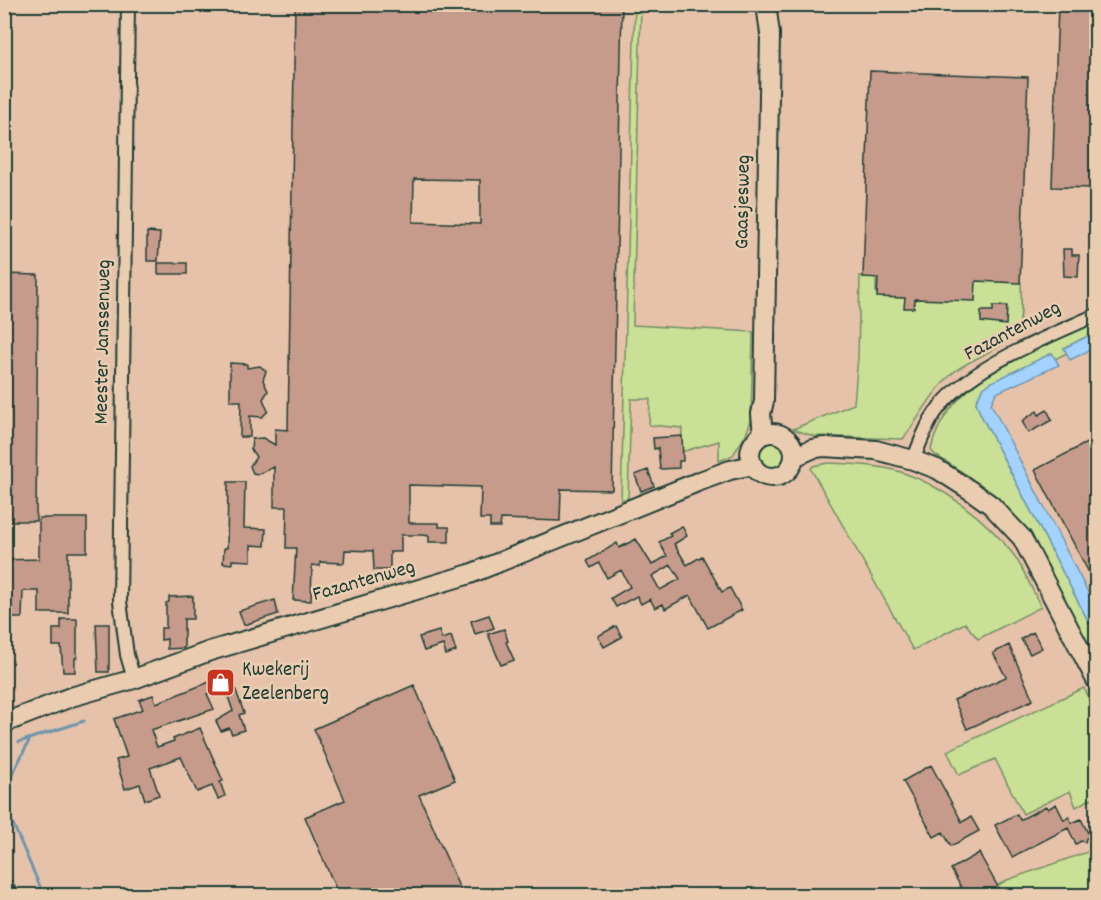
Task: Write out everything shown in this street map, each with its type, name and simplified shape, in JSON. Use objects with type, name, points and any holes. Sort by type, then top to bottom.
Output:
[{"type":"main road","name":"Gaasjesweg","points":[[766,4],[770,34],[764,401],[769,434]]},
{"type":"main road","points":[[769,434],[785,437],[793,451],[787,472],[778,477],[761,474],[751,460],[754,443],[769,434]]},
{"type":"main road","points":[[793,451],[849,447],[876,450],[913,460],[937,469],[991,505],[1022,538],[1096,681]]},
{"type":"main road","name":"Fazantenweg","points":[[4,723],[71,697],[134,679],[216,649],[470,574],[730,470],[738,461],[751,460]]},
{"type":"main road","points":[[4,888],[8,896]]},
{"type":"street","name":"Meester Janssenweg","points":[[128,4],[120,601],[127,655],[134,679]]},
{"type":"street","name":"Fazantenweg","points":[[913,460],[935,413],[976,374],[1096,315]]},
{"type":"green space","points":[[641,4],[633,325],[753,332],[751,421],[733,455],[719,461],[719,441],[681,452],[682,428],[649,425],[650,399],[631,399],[628,498],[621,500],[635,5]]},
{"type":"green space","points":[[860,276],[876,277],[876,293],[974,298],[975,280],[1021,282],[1021,316],[1016,332],[1004,343],[946,379],[903,439],[813,436],[793,429],[854,404]]},
{"type":"green space","points":[[1096,319],[1096,332],[1064,348],[1067,353],[1055,359],[1052,353],[982,389],[976,402],[1096,636],[1096,668],[1019,526],[1002,503],[931,450],[940,425],[955,404],[974,385],[997,368],[1022,354]]},
{"type":"green space","points":[[771,441],[781,445],[785,455],[781,465],[771,469],[761,465],[757,455],[761,445]]},
{"type":"green space","points":[[828,463],[865,465],[901,472],[917,478],[963,505],[990,528],[1013,554],[1041,607],[978,639],[965,623],[913,650],[811,469],[813,466]]},
{"type":"green space","points":[[1084,688],[1096,712],[1096,796],[1076,807],[1070,791],[1023,814],[995,759],[959,775],[947,751]]},
{"type":"green space","points":[[1096,849],[1096,895],[979,896],[1007,880]]},
{"type":"water","points":[[1096,332],[1096,347],[1070,360],[1064,348]]},
{"type":"water","points":[[1052,353],[1059,365],[996,393],[991,404],[1096,608],[1096,636],[976,402],[982,389],[992,382]]},
{"type":"building","points":[[295,4],[622,4],[612,490],[561,489],[560,521],[501,519],[500,527],[490,527],[490,519],[480,519],[481,487],[409,485],[409,523],[439,523],[439,527],[449,527],[449,542],[429,542],[429,536],[423,535],[401,535],[401,552],[390,552],[390,570],[374,570],[373,551],[345,550],[344,563],[320,562],[320,566],[312,565],[311,601],[293,600],[296,548],[286,548],[287,507],[274,507],[274,467],[258,474],[253,473],[250,466],[256,457],[251,449],[252,439],[263,438],[275,445],[275,429],[288,430]],"holes":[[[414,179],[480,180],[480,224],[413,222]]]},
{"type":"building","points":[[1058,4],[1096,4],[1096,188],[1052,187]]},
{"type":"building","points":[[870,71],[1028,77],[1020,283],[976,281],[975,301],[915,299],[914,308],[904,308],[905,298],[877,297],[878,278],[863,277]]},
{"type":"building","points":[[147,232],[160,233],[158,261],[147,261]]},
{"type":"building","points":[[1063,249],[1072,249],[1072,255],[1079,255],[1078,277],[1064,276]]},
{"type":"building","points":[[158,263],[187,263],[187,274],[158,274]]},
{"type":"building","points":[[4,274],[38,275],[36,521],[4,521]]},
{"type":"building","points":[[993,306],[1007,306],[1006,325],[981,322],[981,311],[993,311]]},
{"type":"building","points":[[230,363],[247,364],[247,368],[260,366],[266,371],[263,380],[268,391],[263,399],[268,411],[262,417],[250,416],[250,437],[240,437],[241,401],[230,401]]},
{"type":"building","points":[[1047,410],[1052,420],[1028,433],[1022,421],[1037,411],[1039,415]]},
{"type":"building","points":[[682,436],[683,461],[679,461],[679,468],[660,469],[658,448],[654,449],[653,438]]},
{"type":"building","points":[[1096,438],[1096,586],[1035,470]]},
{"type":"building","points":[[648,470],[654,486],[641,491],[635,475]]},
{"type":"building","points":[[228,482],[245,482],[244,528],[266,529],[265,546],[251,545],[251,561],[232,560],[232,564],[223,563],[224,548],[227,548]]},
{"type":"building","points":[[39,518],[87,518],[87,552],[68,552],[68,613],[39,613],[39,591],[23,591],[22,618],[4,618],[4,560],[39,559]]},
{"type":"building","points":[[682,526],[687,536],[674,544],[687,565],[702,556],[722,592],[730,588],[742,610],[708,628],[690,595],[665,609],[663,604],[655,608],[650,599],[641,604],[637,596],[616,607],[611,598],[630,587],[621,570],[607,578],[599,563],[591,568],[587,561],[617,543],[619,548],[636,539],[652,565],[667,556],[659,542],[671,536],[669,533]],"holes":[[[671,565],[680,579],[660,590],[652,576]]]},
{"type":"building","points":[[193,596],[193,619],[184,619],[184,648],[167,649],[167,639],[161,640],[161,628],[166,628],[166,603],[169,602],[169,597]]},
{"type":"building","points":[[275,600],[278,614],[244,625],[239,611]]},
{"type":"building","points":[[489,615],[494,628],[475,634],[471,621]]},
{"type":"building","points":[[61,619],[77,619],[75,672],[63,672],[61,646],[53,646],[53,629],[61,629]]},
{"type":"building","points":[[96,624],[109,624],[109,672],[98,672]]},
{"type":"building","points":[[616,626],[622,637],[604,647],[598,636]]},
{"type":"building","points":[[504,629],[508,641],[506,642],[514,660],[501,665],[488,634]]},
{"type":"building","points":[[439,631],[442,639],[451,636],[456,651],[446,655],[443,645],[424,651],[419,637]]},
{"type":"building","points":[[1033,632],[1042,648],[1030,654],[1021,639]]},
{"type":"building","points":[[1009,645],[1033,700],[967,729],[954,700],[1006,677],[993,653]]},
{"type":"building","points":[[230,674],[244,713],[239,715],[244,730],[232,734],[229,728],[221,731],[216,721],[233,711],[225,688],[207,694],[214,709],[151,730],[157,747],[200,728],[223,781],[220,782],[225,796],[218,799],[212,786],[197,792],[181,757],[150,768],[159,795],[145,800],[140,784],[125,789],[116,760],[127,757],[114,719],[143,709],[139,700],[153,695],[156,703]]},
{"type":"building","points":[[414,685],[455,780],[419,795],[463,896],[339,896],[305,817],[345,800],[314,729]]},
{"type":"building","points":[[931,765],[962,822],[971,817],[979,831],[951,846],[943,832],[934,837],[903,781]]},
{"type":"building","points":[[1056,804],[1064,820],[1069,817],[1072,823],[1081,819],[1090,837],[1086,838],[1085,842],[1081,841],[1076,844],[1068,828],[1012,857],[995,825],[1017,814],[1020,820],[1046,806],[1048,809]]},
{"type":"building","points":[[979,853],[1003,896],[966,896],[951,869]]},
{"type":"waterway","points":[[19,742],[84,721]]},
{"type":"waterway","points":[[4,791],[30,739]]},
{"type":"waterway","points":[[4,803],[44,896]]},
{"type":"place","name":"Kwekerij Zeelenberg","points":[[221,683]]}]
